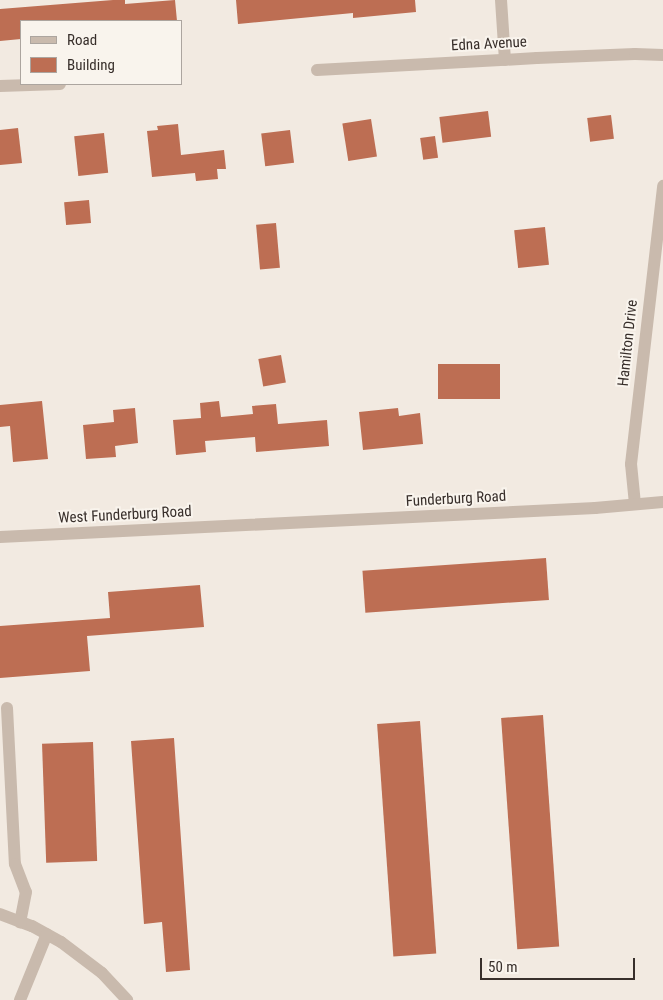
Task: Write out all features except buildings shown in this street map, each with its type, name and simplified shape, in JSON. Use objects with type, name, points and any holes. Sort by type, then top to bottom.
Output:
[{"type":"street","points":[[502,0],[505,60]]},
{"type":"street","name":"Edna Avenue","points":[[317,70],[634,54],[663,55]]},
{"type":"street","points":[[0,86],[30,85]]},
{"type":"street","name":"Hamilton Drive","points":[[635,504],[631,464],[663,186]]},
{"type":"street","name":"Funderburg Road","points":[[251,525],[663,502]]},
{"type":"street","name":"West Funderburg Road","points":[[0,537],[251,525]]},
{"type":"street","points":[[7,708],[15,864],[26,892],[20,922]]},
{"type":"street","points":[[0,914],[47,934],[88,961],[127,1000]]},
{"type":"street","points":[[20,1000],[47,934]]}]
